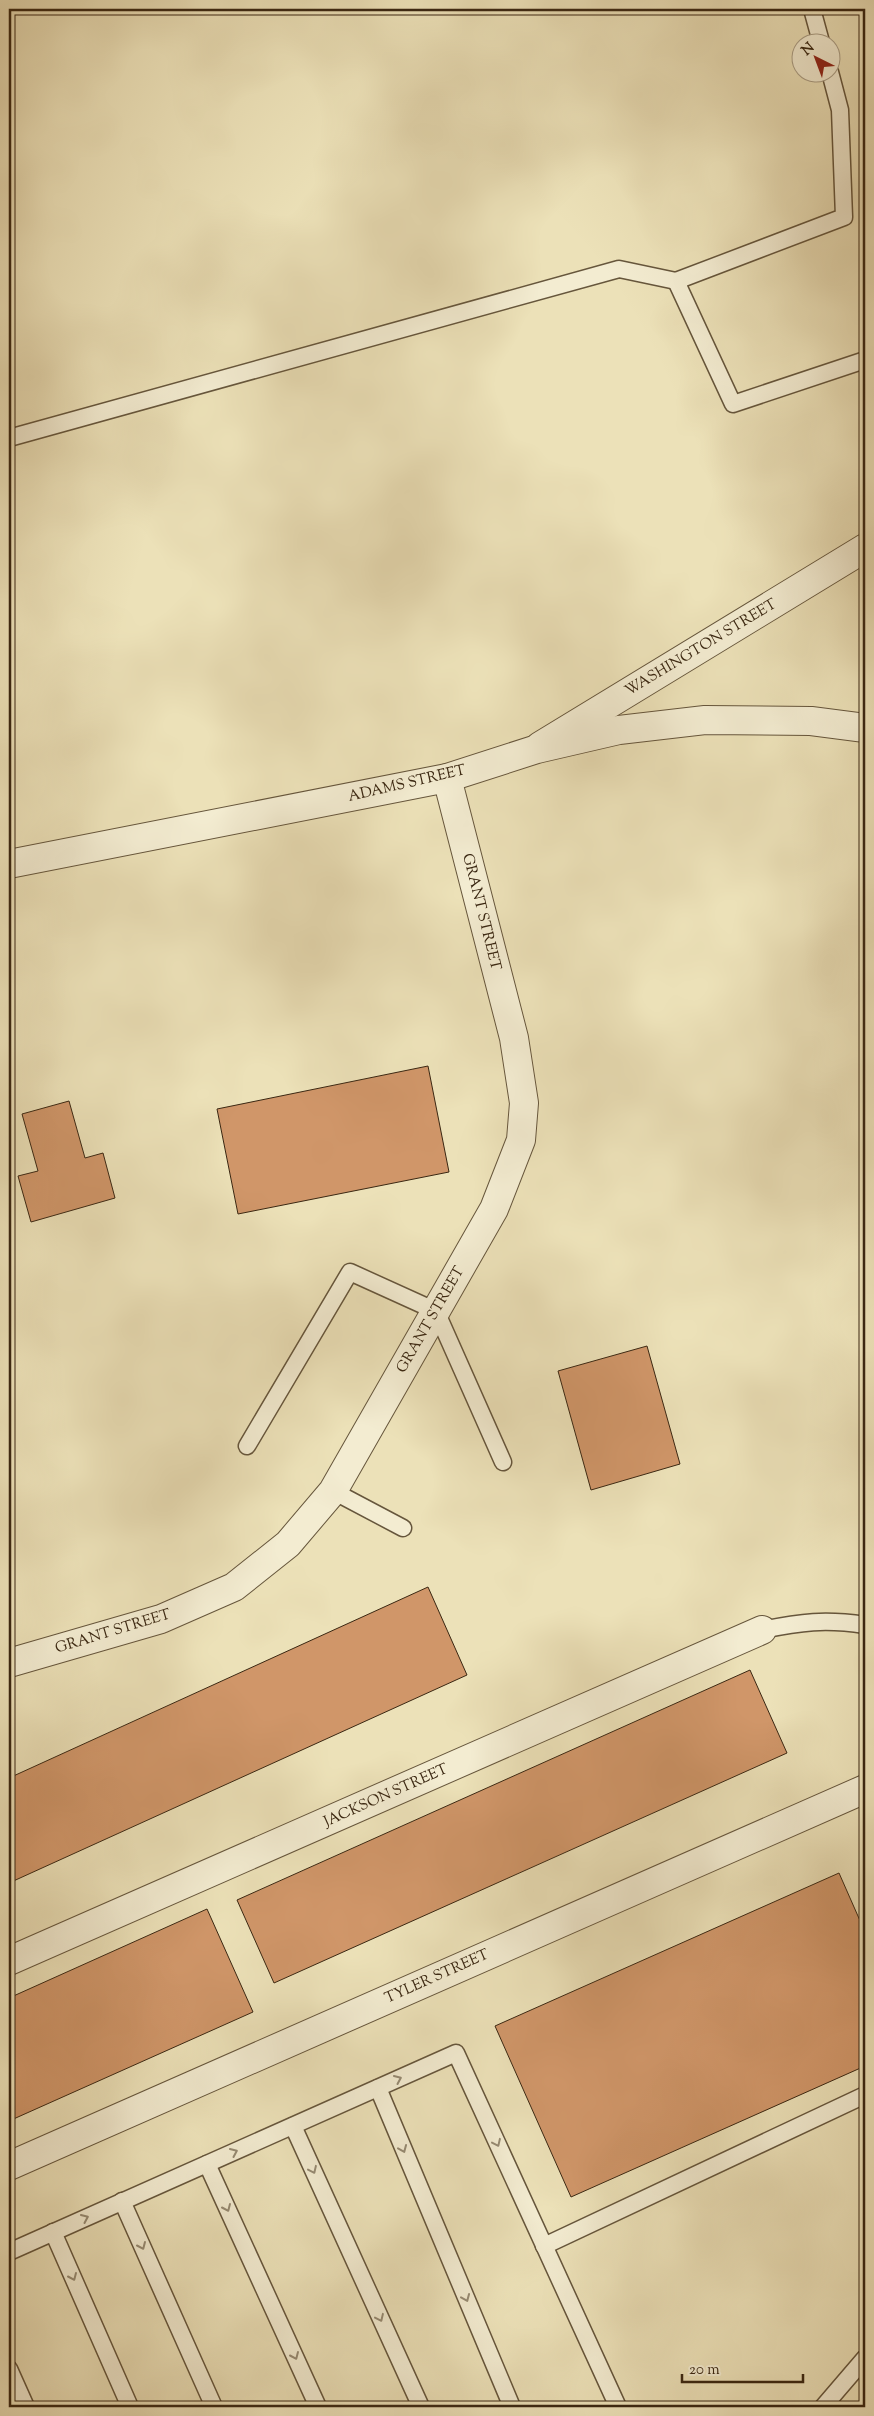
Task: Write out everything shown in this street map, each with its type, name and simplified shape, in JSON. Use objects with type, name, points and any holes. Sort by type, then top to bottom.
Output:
[{"type":"street","name":"WASHINGTON STREET","points":[[537,749],[865,548]]},
{"type":"street","name":"ADAMS STREET","points":[[9,864],[447,778],[537,749],[619,730],[705,720],[811,721],[865,728]]},
{"type":"street","name":"GRANT STREET","points":[[9,1663],[162,1619],[234,1587],[288,1544],[333,1491],[494,1209],[521,1140],[524,1103],[514,1038],[447,778]]},
{"type":"street","name":"JACKSON STREET","points":[[9,1961],[762,1630]]},
{"type":"street","name":"TYLER STREET","points":[[9,2166],[865,1789]]},
{"type":"lane","points":[[812,9],[818,32]]},
{"type":"lane","points":[[9,438],[619,269],[676,281],[844,217],[840,110],[833,82]]},
{"type":"lane","points":[[676,281],[733,404],[865,360]]},
{"type":"lane","points":[[247,1446],[350,1272],[436,1311],[503,1462]]},
{"type":"lane","points":[[333,1491],[403,1528]]},
{"type":"lane","points":[[762,1630],[802,1621],[837,1621],[865,1625]]},
{"type":"lane","points":[[9,2252],[456,2053],[618,2407]]},
{"type":"lane","points":[[378,2088],[512,2407]]},
{"type":"lane","points":[[544,2246],[865,2094]]},
{"type":"lane","points":[[293,2126],[421,2407]]},
{"type":"lane","points":[[207,2164],[318,2407]]},
{"type":"lane","points":[[122,2201],[214,2407]]},
{"type":"lane","points":[[53,2232],[130,2407]]},
{"type":"lane","points":[[823,2407],[865,2358]]},
{"type":"lane","points":[[9,2369],[26,2407]]},
{"type":"building","points":[[428,1066],[449,1172],[238,1214],[217,1109]]},
{"type":"building","points":[[69,1101],[85,1158],[103,1153],[115,1198],[31,1222],[18,1176],[38,1171],[22,1114]]},
{"type":"building","points":[[647,1346],[680,1464],[591,1490],[558,1371]]},
{"type":"building","points":[[428,1587],[467,1675],[9,1883],[9,1778]]},
{"type":"building","points":[[750,1670],[787,1753],[274,1983],[237,1900]]},
{"type":"building","points":[[839,1873],[865,1932],[865,2066],[571,2197],[495,2026]]},
{"type":"building","points":[[207,1909],[253,2012],[9,2121],[9,1998]]}]
